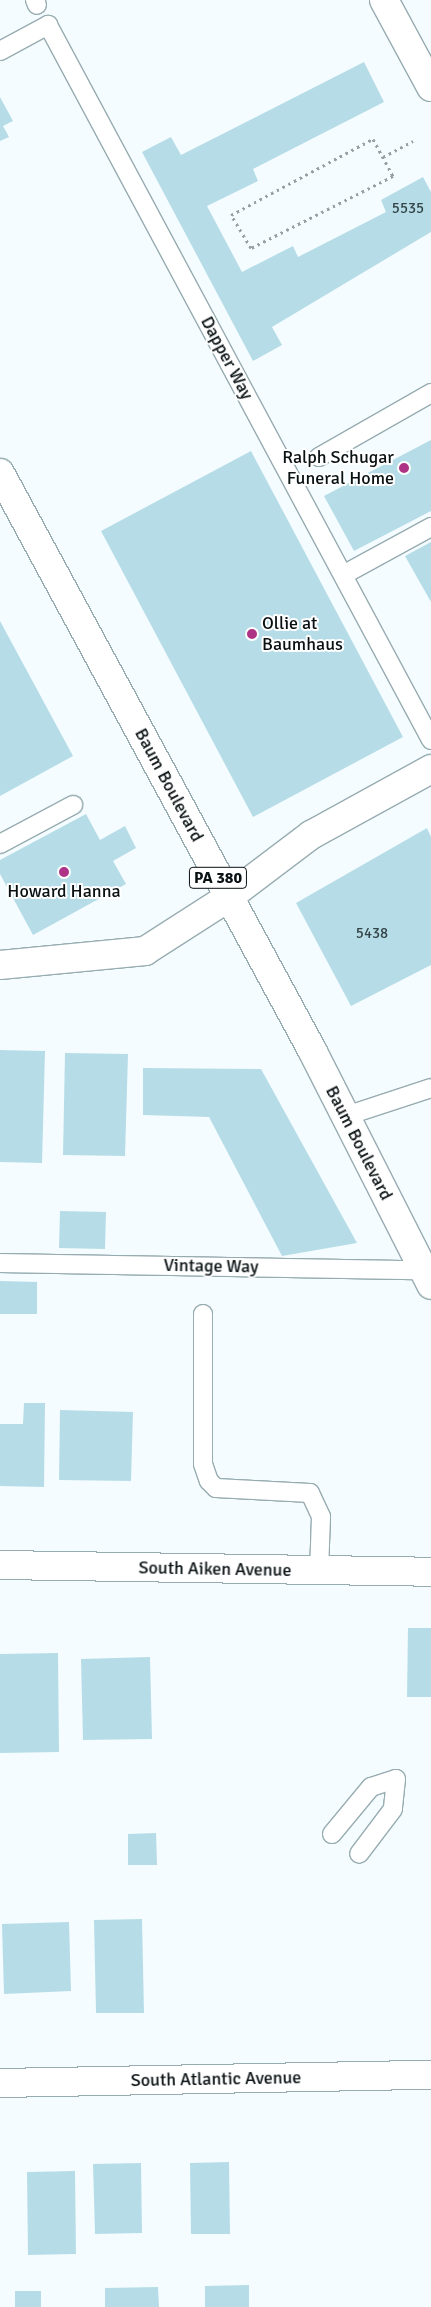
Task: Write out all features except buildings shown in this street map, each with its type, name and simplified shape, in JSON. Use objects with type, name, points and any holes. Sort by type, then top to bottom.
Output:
[{"type":"street","points":[[384,0],[431,87]]},
{"type":"street","name":"Baum Boulevard","points":[[0,473],[346,1116],[427,1277]]},
{"type":"street","points":[[0,965],[145,951],[229,897],[311,835],[431,769]]},
{"type":"street","name":"South Aiken Avenue","points":[[0,1565],[431,1572]]},
{"type":"street","name":"South Atlantic Avenue","points":[[0,2083],[431,2075]]},
{"type":"lane","name":"Dapper Way","points":[[0,51],[48,24],[431,740]]},
{"type":"lane","points":[[319,457],[431,393]]},
{"type":"lane","points":[[343,575],[431,527]]},
{"type":"lane","points":[[0,844],[73,805]]},
{"type":"lane","points":[[346,1116],[431,1088]]},
{"type":"lane","name":"Vintage Way","points":[[0,1263],[427,1277]]},
{"type":"lane","points":[[203,1314],[203,1464],[209,1481],[216,1488],[310,1493],[321,1517],[319,1571]]},
{"type":"lane","points":[[332,1834],[371,1787],[396,1779],[393,1809],[359,1854]]},
{"type":"path","points":[[374,139],[383,157],[393,176],[251,248],[231,215],[374,139]]},
{"type":"path","points":[[383,157],[414,140]]},
{"type":"place","name":"Ralph Schugar Funeral Home","points":[[404,468]]},
{"type":"place","name":"Ollie at Baumhaus","points":[[252,634]]},
{"type":"place","name":"Howard Hanna","points":[[64,872]]}]
